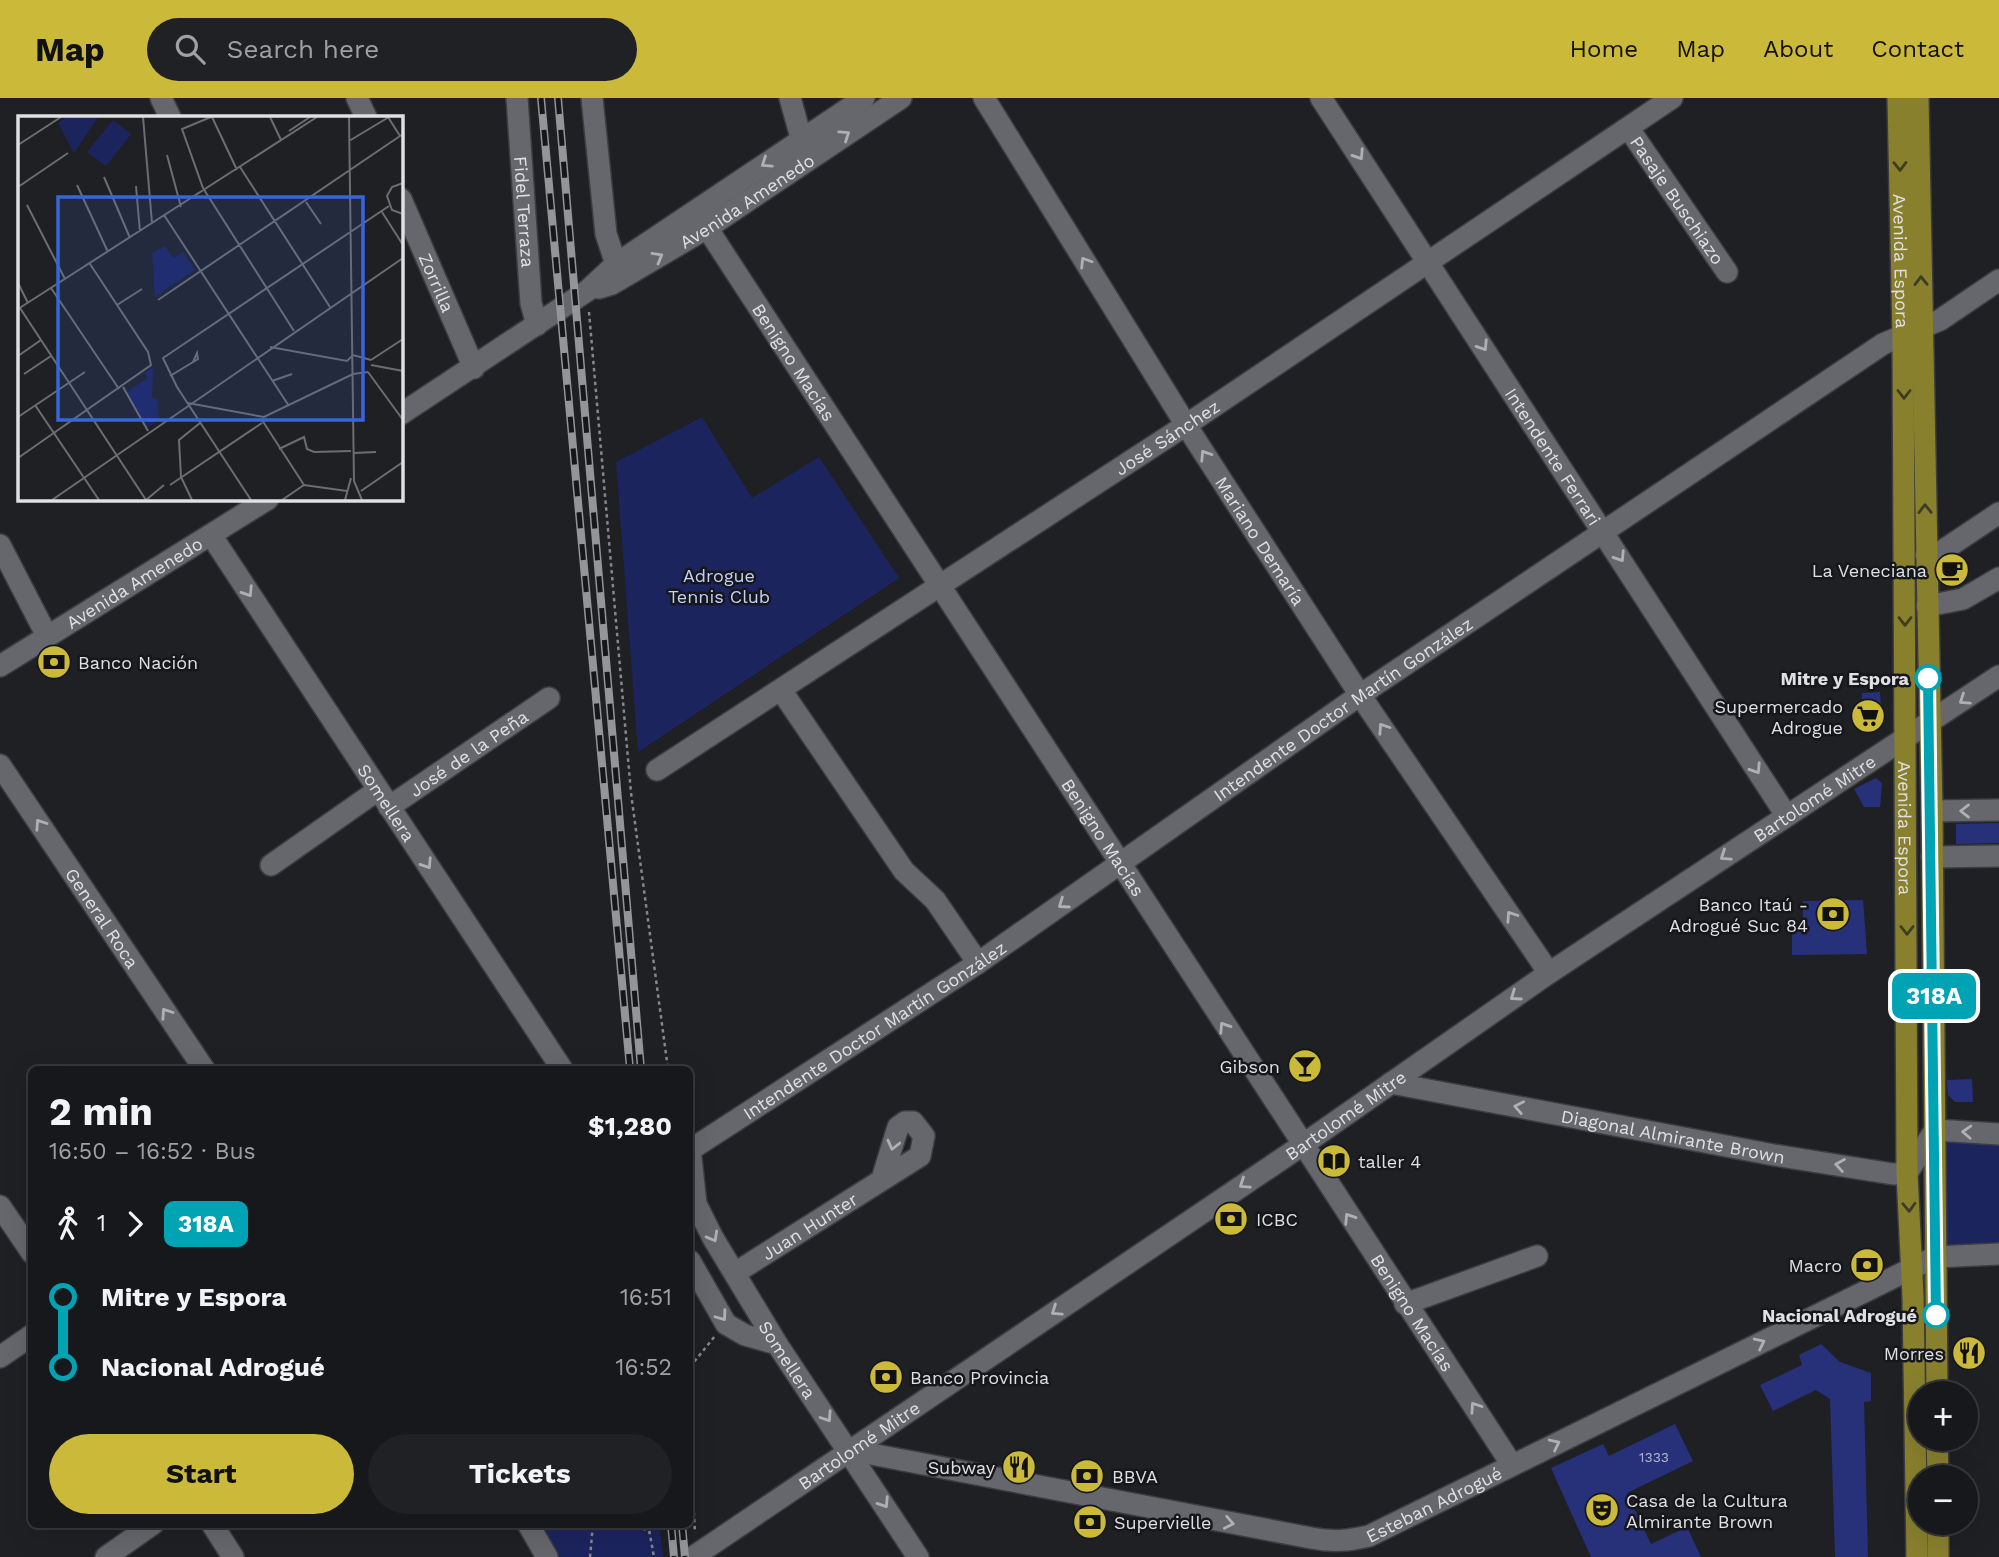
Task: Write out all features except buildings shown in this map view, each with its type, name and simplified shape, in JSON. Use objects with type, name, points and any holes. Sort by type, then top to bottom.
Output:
[{"type":"main road","name":"Avenida Espora","points":[[1898,98],[1926,555],[1932,811],[1937,1381]]},
{"type":"main road","name":"Avenida Espora","points":[[1917,1557],[1907,1173],[1906,740],[1918,98]]},
{"type":"main road","points":[[1938,1535],[1938,1557]]},
{"type":"street","points":[[161,98],[170,116]]},
{"type":"street","points":[[357,98],[366,116]]},
{"type":"street","name":"Fidel Terraza","points":[[517,98],[531,303],[537,325]]},
{"type":"street","points":[[592,98],[606,234],[616,264]]},
{"type":"street","points":[[790,98],[807,161]]},
{"type":"street","name":"Avenida Amenedo","points":[[587,292],[612,284],[701,219],[801,140],[864,98]]},
{"type":"street","name":"Avenida Amenedo","points":[[402,413],[587,292],[616,264],[807,161],[901,98]]},
{"type":"street","name":"Mariano Demaría","points":[[984,98],[1186,425],[1360,695],[1549,973]]},
{"type":"street","name":"Intendente Ferrari","points":[[1321,98],[1786,815]]},
{"type":"street","name":"José Sánchez","points":[[657,770],[1186,425],[1427,260],[1629,129],[1672,98]]},
{"type":"street","name":"Pasaje Buschiazo","points":[[1629,129],[1727,272]]},
{"type":"street","name":"Zorrilla","points":[[402,201],[474,368]]},
{"type":"street","name":"Benigno Macías","points":[[701,219],[1301,1146],[1511,1465]]},
{"type":"street","name":"Intendente Doctor Martín González","points":[[693,1147],[978,963],[1360,695],[1883,344],[1940,320],[1999,280]]},
{"type":"street","name":"Avenida Amenedo","points":[[0,666],[266,500]]},
{"type":"street","points":[[1926,555],[1942,551],[1999,513]]},
{"type":"street","name":"Somellera","points":[[211,535],[560,1066]]},
{"type":"street","points":[[0,545],[47,636]]},
{"type":"street","points":[[1927,606],[1963,599],[1999,578]]},
{"type":"street","name":"Bartolomé Mitre","points":[[694,1556],[1301,1146],[1549,973],[1786,815],[1906,740],[1999,676]]},
{"type":"street","points":[[781,690],[904,871],[935,900],[978,963]]},
{"type":"street","name":"José de la Peña","points":[[271,865],[549,698]]},
{"type":"street","name":"General Roca","points":[[0,765],[202,1066]]},
{"type":"street","points":[[1932,811],[1999,810]]},
{"type":"street","points":[[1932,857],[1999,856]]},
{"type":"street","name":"Diagonal Almirante Brown","points":[[1391,1083],[1774,1155],[1893,1174],[1907,1173]]},
{"type":"street","points":[[1907,1173],[1935,1130],[1999,1134]]},
{"type":"street","name":"Somellera","points":[[693,1177],[696,1205],[777,1344],[850,1450],[918,1557]]},
{"type":"street","name":"Juan Hunter","points":[[735,1273],[883,1179]]},
{"type":"street","points":[[0,1206],[28,1247]]},
{"type":"street","points":[[1935,1257],[1999,1254]]},
{"type":"street","points":[[1405,1304],[1537,1256]]},
{"type":"street","name":"Esteban Adrogué","points":[[850,1450],[1335,1550],[1369,1536],[1935,1257]]},
{"type":"street","points":[[693,1266],[726,1324],[746,1335],[777,1344]]},
{"type":"street","points":[[0,1357],[28,1338]]},
{"type":"street","points":[[106,1557],[147,1528]]},
{"type":"street","points":[[215,1528],[233,1557]]},
{"type":"street","points":[[530,1528],[547,1557]]},
{"type":"path","points":[[587,292],[632,793],[668,1066]]},
{"type":"path","points":[[693,1363],[726,1324]]},
{"type":"path","points":[[590,1557],[593,1528]]},
{"type":"path","points":[[644,1528],[650,1532]]},
{"type":"path","points":[[649,1528],[654,1557]]},
{"type":"path","points":[[693,1528],[694,1556]]},
{"type":"green space","name":"Adrogue Tennis Club","points":[[702,417],[752,498],[819,457],[899,578],[638,752],[616,462]]},
{"type":"green space","points":[[1977,1139],[1999,1144],[1999,1250],[1942,1248],[1943,1143]]},
{"type":"green space","points":[[540,1528],[659,1528],[663,1557],[556,1557]]},
{"type":"railway","points":[[541,98],[630,1066]]},
{"type":"railway","points":[[558,98],[641,1066]]},
{"type":"railway","points":[[671,1528],[674,1557]]},
{"type":"railway","points":[[682,1528],[685,1557]]},
{"type":"bus line","name":"318A","points":[[1928,678],[1932,811],[1936,1315]]},
{"type":"place","name":"La Veneciana","points":[[1952,570]]},
{"type":"place","name":"Banco Nación","points":[[54,662]]},
{"type":"place","name":"Mitre y Espora","points":[[1928,678]]},
{"type":"place","name":"Supermercado Adrogue","points":[[1868,716]]},
{"type":"place","name":"Banco Itaú - Adrogué Suc 84","points":[[1833,914]]},
{"type":"place","name":"Gibson","points":[[1305,1066]]},
{"type":"place","name":"taller 4","points":[[1334,1161]]},
{"type":"place","name":"ICBC","points":[[1231,1219]]},
{"type":"place","name":"Macro","points":[[1867,1265]]},
{"type":"place","name":"Nacional Adrogué","points":[[1936,1315]]},
{"type":"place","name":"Morres","points":[[1969,1353]]},
{"type":"place","name":"Banco Provincia","points":[[886,1377]]},
{"type":"place","name":"Subway","points":[[1019,1467]]},
{"type":"place","name":"BBVA","points":[[1087,1476]]},
{"type":"place","name":"Casa de la Cultura Almirante Brown","points":[[1602,1510]]},
{"type":"place","name":"Supervielle","points":[[1090,1522]]}]
